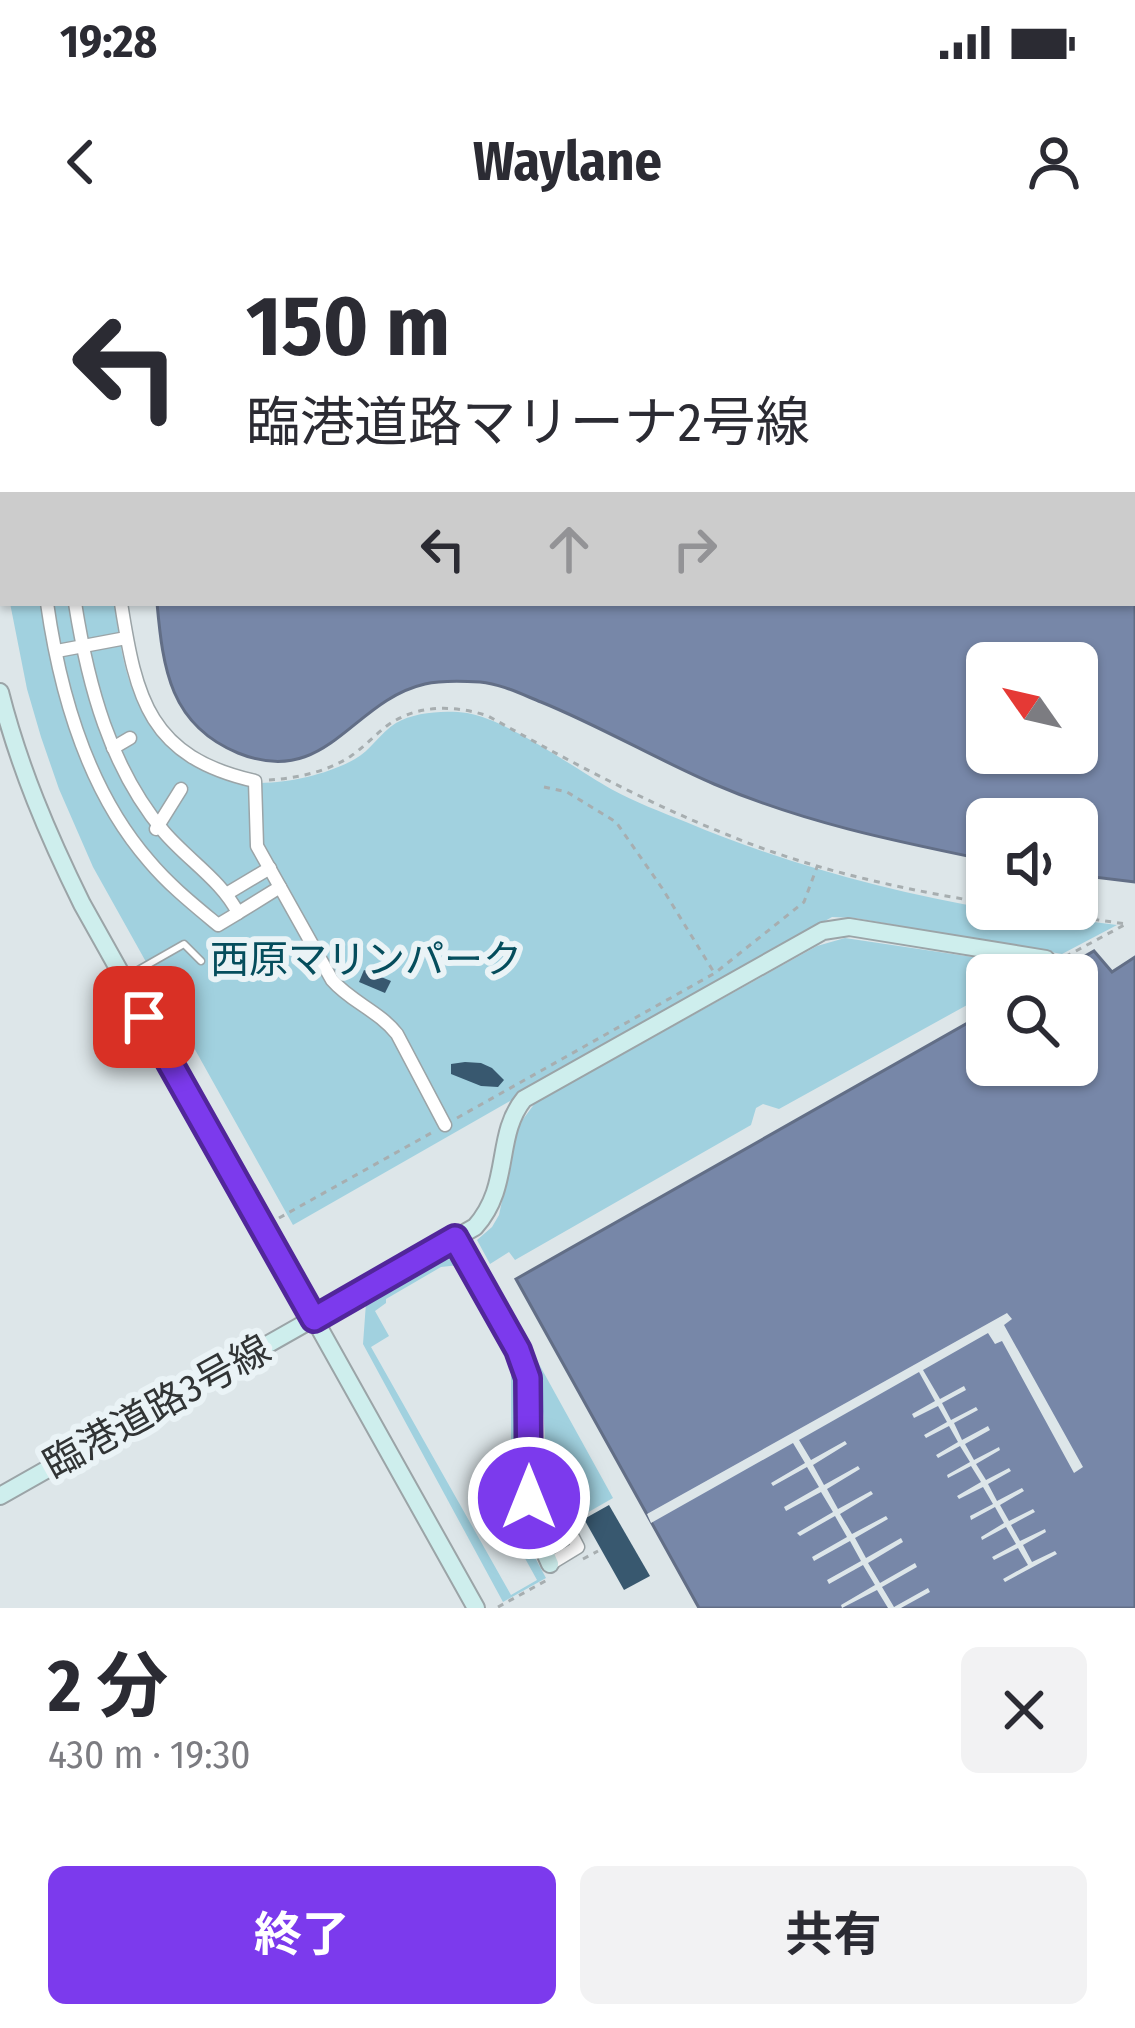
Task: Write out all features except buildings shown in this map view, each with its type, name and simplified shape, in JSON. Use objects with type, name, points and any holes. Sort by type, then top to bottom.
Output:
[{"type":"street","points":[[48,606],[86,759],[121,824],[150,862],[218,925],[280,887]]},
{"type":"street","points":[[121,606],[143,702],[154,721],[168,738],[207,766],[256,781],[257,846],[332,980],[397,1034],[445,1125]]},
{"type":"street","points":[[74,607],[100,720],[123,777],[157,828],[228,893],[238,914]]},
{"type":"street","points":[[57,651],[126,638]]},
{"type":"street","points":[[0,692],[44,825],[82,904],[476,1608]]},
{"type":"street","points":[[112,748],[130,739]]},
{"type":"street","points":[[157,828],[182,789]]},
{"type":"street","points":[[228,893],[270,868]]},
{"type":"street","name":"臨港道路3号線","points":[[0,1496],[475,1227],[492,1204],[511,1122],[524,1099],[719,980],[834,928],[997,954]]},
{"type":"street","points":[[455,1238],[518,1350],[528,1378],[529,1498],[535,1533],[550,1564],[578,1547],[554,1501],[529,1498]]},
{"type":"lane","points":[[123,979],[184,944],[201,962]]},
{"type":"path","points":[[256,781],[321,770],[347,758],[390,723],[410,714],[428,709],[468,710],[734,838],[818,866],[966,899]]},
{"type":"path","points":[[544,787],[567,791],[616,822],[719,980]]},
{"type":"path","points":[[279,1218],[719,980],[804,902],[818,866]]},
{"type":"path","points":[[1064,954],[1126,924],[1098,920]]},
{"type":"green space","name":"西原マリンパーク","points":[[11,606],[115,606],[126,668],[140,705],[165,738],[223,777],[254,783],[308,777],[355,759],[404,719],[467,713],[520,734],[639,803],[723,837],[876,885],[966,904],[966,930],[1098,930],[1098,923],[1117,925],[1062,954],[832,917],[293,1225],[93,867],[41,737]]},
{"type":"green space","points":[[845,938],[966,956],[966,1006],[779,1109],[763,1104],[756,1108],[751,1125],[515,1260],[509,1252],[490,1264],[477,1240],[499,1215],[518,1126],[535,1103],[817,946]]},
{"type":"green space","points":[[450,1259],[459,1265],[441,1267],[386,1299],[375,1311],[389,1336],[371,1347],[511,1595],[537,1580],[511,1533],[511,1497],[517,1497],[527,1539],[546,1578],[503,1602],[363,1344],[366,1303]]},
{"type":"green space","points":[[534,1355],[613,1498],[578,1518],[565,1496],[545,1480],[544,1417]]},
{"type":"green space","points":[[511,1361],[519,1391],[517,1478],[511,1478]]},
{"type":"green space","points":[[543,1504],[558,1526],[551,1530],[556,1539],[563,1536],[566,1545],[559,1553],[552,1551],[541,1532],[539,1506]]},
{"type":"shaded area","points":[[157,606],[1135,606],[1135,882],[1098,878],[1098,798],[966,798],[966,856],[815,820],[747,797],[563,711],[488,683],[438,682],[399,693],[317,751],[294,760],[269,761],[238,753],[198,727],[184,711],[167,672]]},
{"type":"shaded area","points":[[1098,956],[1112,972],[1135,957],[1135,1608],[699,1608],[516,1279],[966,1024],[966,1086],[1098,1086]]},
{"type":"pier","points":[[1007,1313],[1012,1319],[1004,1325],[1083,1467],[1074,1473],[1002,1341],[995,1344],[988,1333],[923,1370],[940,1399],[964,1386],[966,1390],[942,1403],[951,1420],[978,1410],[954,1423],[962,1440],[988,1426],[990,1430],[965,1444],[974,1460],[999,1447],[976,1464],[986,1480],[1011,1471],[988,1484],[997,1501],[1024,1491],[1000,1505],[1009,1521],[1035,1512],[1011,1525],[1020,1541],[1045,1529],[1023,1545],[1032,1562],[1057,1554],[1005,1582],[1003,1579],[1028,1565],[1018,1548],[992,1557],[1016,1544],[1006,1527],[982,1540],[1004,1523],[995,1507],[971,1520],[970,1516],[993,1504],[983,1487],[957,1496],[981,1482],[971,1466],[948,1478],[970,1462],[960,1446],[936,1455],[958,1442],[949,1426],[924,1435],[947,1422],[938,1406],[914,1418],[912,1414],[935,1401],[919,1372],[799,1440],[811,1460],[847,1444],[813,1465],[824,1485],[860,1469],[827,1489],[838,1509],[873,1494],[840,1514],[852,1534],[888,1519],[855,1538],[866,1558],[901,1538],[903,1542],[868,1563],[880,1583],[915,1563],[917,1567],[882,1587],[894,1607],[928,1588],[930,1592],[901,1608],[888,1608],[877,1590],[842,1608],[875,1585],[863,1565],[829,1584],[827,1580],[861,1561],[850,1541],[814,1561],[812,1557],[847,1537],[835,1516],[800,1536],[797,1533],[833,1512],[821,1492],[786,1511],[784,1507],[819,1487],[807,1467],[771,1483],[805,1463],[793,1443],[651,1523],[647,1514]]},
{"type":"route","points":[[144,1017],[314,1319],[455,1238],[524,1363],[530,1392],[529,1498]]}]
